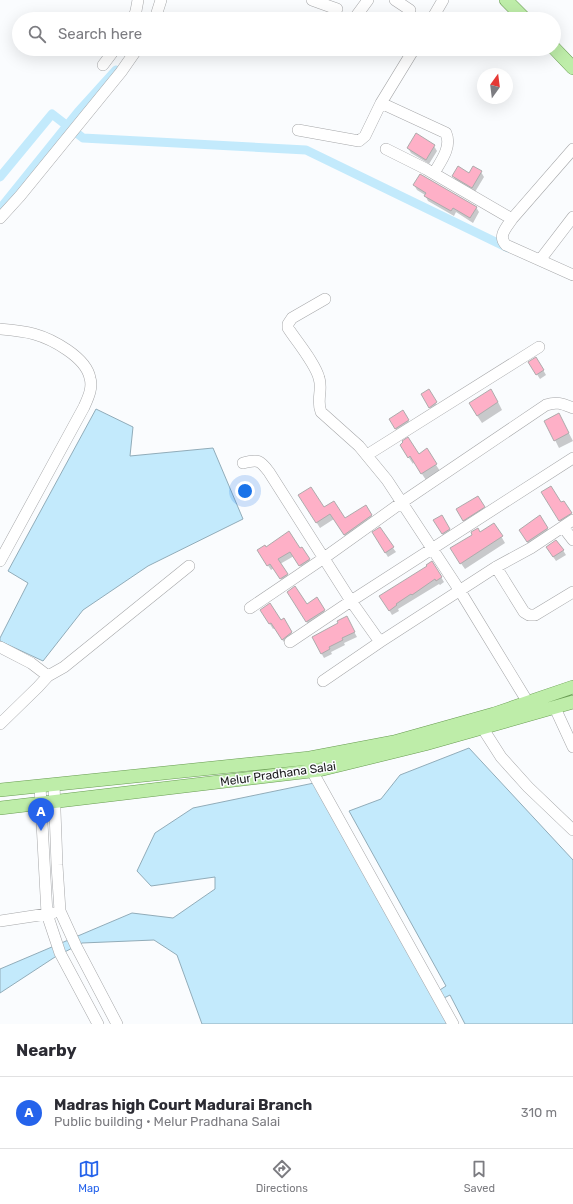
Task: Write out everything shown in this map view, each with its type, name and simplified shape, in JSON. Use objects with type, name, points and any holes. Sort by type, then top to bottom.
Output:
[{"type":"main road","points":[[506,0],[518,12]]},
{"type":"main road","points":[[561,54],[571,63]]},
{"type":"main road","name":"Melur Pradhana Salai","points":[[0,790],[310,758],[394,742],[480,723],[531,708],[573,687]]},
{"type":"main road","name":"Melur Pradhana Salai","points":[[531,708],[555,708],[573,702]]},
{"type":"main road","name":"Melur Pradhana Salai","points":[[0,808],[312,771],[426,744],[480,723]]},
{"type":"street","points":[[136,12],[138,0]]},
{"type":"street","points":[[157,12],[161,0]]},
{"type":"street","points":[[312,0],[337,9]]},
{"type":"street","points":[[359,12],[368,0]]},
{"type":"street","points":[[395,0],[410,10]]},
{"type":"street","points":[[436,12],[443,0]]},
{"type":"street","points":[[103,66],[110,56]]},
{"type":"street","points":[[0,218],[20,196],[121,72],[132,56]]},
{"type":"street","points":[[298,130],[360,141],[365,136],[381,103],[410,56]]},
{"type":"street","points":[[381,103],[446,133],[448,138],[446,150],[434,173]]},
{"type":"street","points":[[386,149],[434,173],[512,219]]},
{"type":"street","points":[[573,149],[512,219],[502,234],[503,242],[506,245],[573,275]]},
{"type":"street","points":[[540,260],[573,217]]},
{"type":"street","points":[[325,299],[292,318],[288,324],[288,328],[316,371],[320,380],[318,406],[321,412],[359,446],[387,480],[460,591],[531,708]]},
{"type":"street","points":[[0,329],[35,334],[54,343],[80,359],[91,378],[91,389],[84,407],[0,561]]},
{"type":"street","points":[[367,455],[539,347]]},
{"type":"street","points":[[250,608],[546,404],[554,402],[562,403],[573,408]]},
{"type":"street","points":[[290,642],[573,458]]},
{"type":"street","points":[[243,463],[253,460],[262,464],[351,601],[380,642]]},
{"type":"street","points":[[323,682],[380,642],[496,568],[531,548],[573,520]]},
{"type":"street","points":[[563,527],[573,540]]},
{"type":"street","points":[[0,724],[48,676],[64,667],[189,566]]},
{"type":"street","points":[[496,568],[524,612],[529,615],[535,615],[573,592]]},
{"type":"street","points":[[0,647],[30,663],[48,676]]},
{"type":"street","points":[[555,708],[573,747]]},
{"type":"street","points":[[480,723],[506,763],[528,787],[573,830]]},
{"type":"street","points":[[312,771],[453,1024]]},
{"type":"street","points":[[54,784],[60,911],[117,1024]]},
{"type":"street","points":[[40,786],[47,914],[58,949],[98,1024]]},
{"type":"street","points":[[0,921],[60,911]]},
{"type":"water","points":[[96,409],[133,427],[130,456],[213,448],[243,519],[148,566],[83,610],[43,661],[0,641],[0,638],[28,583],[8,571]]},
{"type":"water","points":[[469,748],[573,860],[573,1024],[465,1024],[450,995],[436,1002],[447,1024],[202,1024],[177,955],[154,940],[82,943],[55,957],[0,993],[0,969],[132,913],[173,918],[215,889],[215,877],[151,886],[137,871],[155,833],[193,808],[314,783],[432,995],[446,986],[349,811],[381,799],[400,775]]},
{"type":"building","points":[[416,133],[435,145],[426,160],[407,148]]},
{"type":"building","points":[[458,166],[469,173],[473,166],[482,171],[472,188],[452,176]]},
{"type":"building","points":[[420,174],[477,207],[470,218],[453,208],[451,211],[424,196],[426,193],[413,185]]},
{"type":"building","points":[[536,357],[544,370],[536,375],[528,362]]},
{"type":"building","points":[[429,389],[437,402],[429,408],[421,394]]},
{"type":"building","points":[[491,389],[498,402],[477,416],[469,403]]},
{"type":"building","points":[[403,410],[409,420],[395,429],[389,419]]},
{"type":"building","points":[[559,413],[569,433],[554,441],[544,421]]},
{"type":"building","points":[[408,437],[419,454],[427,448],[437,464],[421,474],[410,456],[408,458],[400,445],[403,442],[402,441]]},
{"type":"building","points":[[551,486],[561,502],[564,501],[572,513],[559,521],[541,492]]},
{"type":"building","points":[[311,487],[324,507],[334,501],[345,518],[366,505],[372,515],[344,535],[330,514],[316,523],[298,495]]},
{"type":"building","points":[[478,496],[485,507],[463,521],[456,509]]},
{"type":"building","points":[[442,515],[450,529],[442,534],[433,520]]},
{"type":"building","points":[[540,515],[548,528],[527,542],[519,530]]},
{"type":"building","points":[[494,523],[503,536],[460,564],[450,548],[472,535],[471,532],[478,528],[480,532]]},
{"type":"building","points":[[380,527],[394,547],[385,553],[372,532]]},
{"type":"building","points":[[289,531],[300,548],[302,547],[310,559],[299,566],[290,552],[278,559],[288,574],[280,579],[270,564],[267,566],[257,550],[265,545],[266,547]]},
{"type":"building","points":[[556,540],[564,550],[553,557],[546,547]]},
{"type":"building","points":[[432,561],[442,577],[436,581],[435,579],[412,595],[411,594],[396,604],[397,605],[389,611],[379,596],[427,566],[426,565]]},
{"type":"building","points":[[295,586],[307,604],[317,597],[325,610],[306,622],[287,592]]},
{"type":"building","points":[[270,603],[281,620],[284,618],[292,632],[282,640],[260,610]]},
{"type":"building","points":[[347,616],[355,632],[342,638],[343,640],[329,647],[330,649],[321,654],[312,637],[338,623],[337,621]]},
{"type":"waterway","points":[[0,209],[78,112],[116,70]]},
{"type":"waterway","points":[[0,177],[52,114],[83,138],[306,150],[508,248]]},
{"type":"place","name":"Madras high Court Madurai Branch","points":[[41,831]]}]
